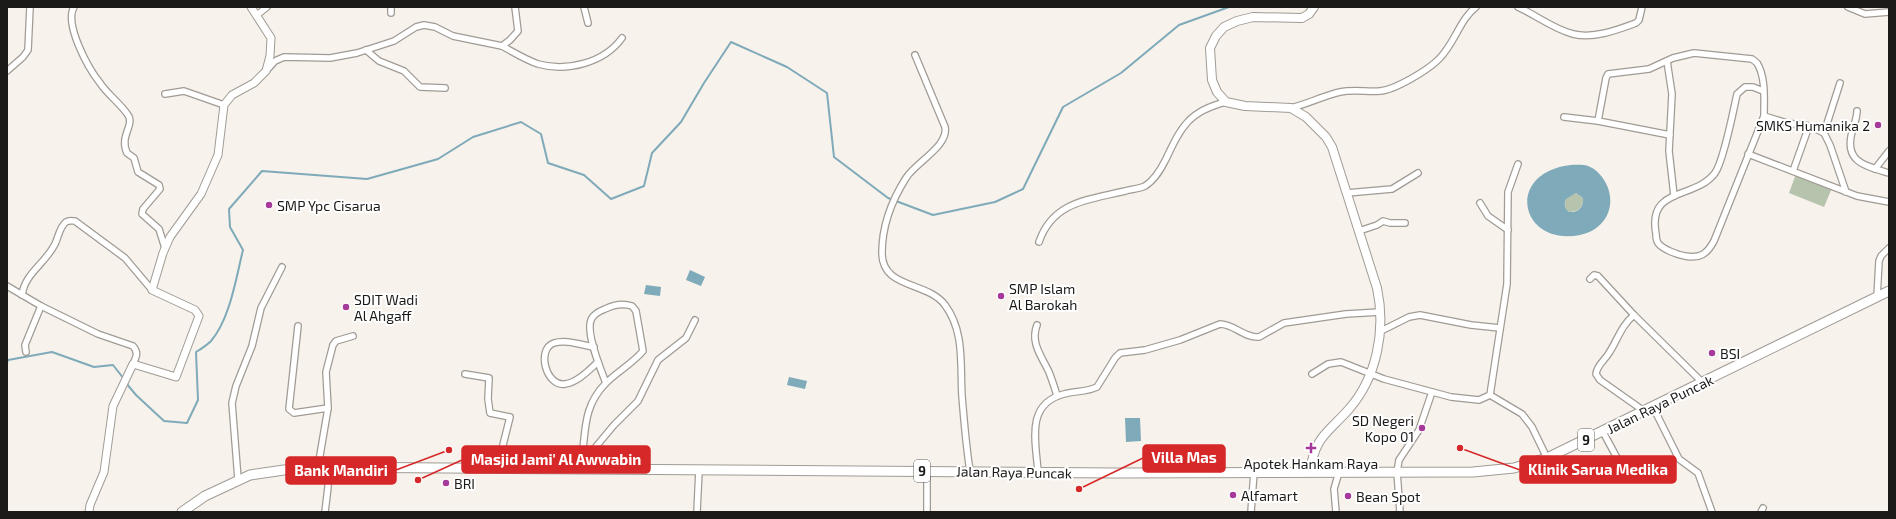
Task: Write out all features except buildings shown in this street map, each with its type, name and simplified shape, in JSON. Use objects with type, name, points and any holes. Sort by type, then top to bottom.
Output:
[{"type":"highway","name":"Jalan Raya Puncak","points":[[182,512],[205,496],[238,479],[261,472],[328,467],[970,472],[1398,472],[1497,470],[1523,466],[1547,458],[1603,432],[1889,291]]},
{"type":"main road","points":[[1310,472],[1313,454],[1319,441],[1353,405],[1365,387],[1371,373],[1379,332],[1380,312],[1377,288],[1330,142],[1311,122],[1290,108],[1245,106],[1226,102],[1213,86],[1210,74],[1210,48],[1220,30],[1230,24],[1248,18],[1302,18],[1309,14],[1314,7]]},
{"type":"street","points":[[7,71],[23,57],[28,50],[30,7]]},
{"type":"street","points":[[74,7],[71,23],[74,35],[89,67],[99,83],[118,101],[130,117],[131,122],[124,137],[127,153],[134,158],[138,172],[159,185],[160,189],[143,209],[142,214],[159,229],[165,248]]},
{"type":"street","points":[[251,7],[271,38],[270,56],[266,71]]},
{"type":"street","points":[[257,15],[267,7]]},
{"type":"street","points":[[502,46],[518,31],[515,7]]},
{"type":"street","points":[[584,7],[588,23]]},
{"type":"street","points":[[1290,108],[1341,92],[1385,91],[1399,84],[1429,67],[1439,59],[1453,43],[1466,17],[1476,7]]},
{"type":"street","points":[[1518,7],[1563,30],[1574,34],[1588,35],[1605,33],[1636,23],[1639,20],[1642,7]]},
{"type":"street","points":[[1848,7],[1865,14],[1889,12]]},
{"type":"street","points":[[152,290],[170,237],[198,199],[213,168],[220,146],[224,105],[232,95],[254,83],[275,61],[284,57],[336,58],[366,50],[400,38],[416,27],[424,25],[435,27],[444,33],[453,36],[502,46],[538,64],[572,66],[608,54],[622,38]]},
{"type":"street","points":[[366,50],[379,61],[404,71],[420,87],[445,88]]},
{"type":"street","points":[[1598,121],[1608,74],[1648,69],[1667,60],[1688,54],[1701,53],[1752,59],[1759,66],[1763,90],[1764,116],[1714,241],[1703,256],[1683,256],[1658,243],[1654,226],[1656,210],[1665,201],[1705,182],[1716,172],[1739,90],[1748,86],[1763,90]]},
{"type":"street","points":[[915,55],[945,128],[946,134],[938,146],[910,172],[896,198],[889,212],[882,241],[882,260],[888,273],[898,280],[933,294],[945,305],[954,322],[962,354],[964,428],[970,472]]},
{"type":"street","points":[[1667,60],[1672,94],[1670,169],[1674,196]]},
{"type":"street","points":[[1824,133],[1840,83]]},
{"type":"street","points":[[165,94],[184,90],[224,105]]},
{"type":"street","points":[[1038,242],[1050,220],[1076,202],[1146,185],[1162,167],[1176,137],[1189,119],[1205,109],[1226,102]]},
{"type":"street","points":[[1857,111],[1852,133],[1850,152],[1857,161],[1889,173]]},
{"type":"street","points":[[1764,116],[1787,123],[1809,126],[1824,133],[1830,145],[1846,192]]},
{"type":"street","points":[[1564,117],[1598,121],[1670,135]]},
{"type":"street","points":[[1793,172],[1809,126]]},
{"type":"street","points":[[1875,169],[1889,151]]},
{"type":"street","points":[[1748,154],[1866,199],[1889,202]]},
{"type":"street","points":[[1490,395],[1507,284],[1508,192],[1518,164]]},
{"type":"street","points":[[1347,193],[1392,189],[1418,173]]},
{"type":"street","points":[[1480,203],[1488,216],[1508,230]]},
{"type":"street","points":[[22,296],[26,280],[48,256],[63,225],[66,221],[75,221],[125,258],[152,290],[195,310],[199,316],[176,377],[132,364]]},
{"type":"street","points":[[1359,231],[1377,225],[1383,221],[1390,223],[1405,222]]},
{"type":"street","points":[[1878,297],[1879,261],[1881,256],[1889,248]]},
{"type":"street","points":[[238,479],[232,403],[252,346],[263,304],[282,267]]},
{"type":"street","points":[[1590,279],[1594,275],[1598,276],[1634,315],[1703,382]]},
{"type":"street","points":[[7,286],[40,306],[98,334],[134,346],[137,351],[137,355],[111,413],[104,472],[90,505],[89,512]]},
{"type":"street","points":[[580,469],[584,450],[584,433],[587,413],[595,395],[606,383],[643,351],[633,307],[625,304],[606,308],[594,315],[589,327],[598,362],[606,383]]},
{"type":"street","points":[[26,352],[25,345],[40,306]]},
{"type":"street","points":[[1038,472],[1035,433],[1036,417],[1044,405],[1057,396],[1097,387],[1116,356],[1120,353],[1145,350],[1180,340],[1216,325],[1227,325],[1245,335],[1259,338],[1284,323],[1346,314],[1380,312]]},
{"type":"street","points":[[1379,332],[1409,316],[1420,315],[1471,326],[1500,328]]},
{"type":"street","points":[[1634,315],[1620,330],[1610,352],[1597,369],[1596,374],[1600,380],[1644,411]]},
{"type":"street","points":[[589,469],[590,460],[594,449],[614,425],[638,401],[658,360],[686,338],[695,320]]},
{"type":"street","points":[[1037,325],[1034,336],[1036,344],[1041,358],[1049,372],[1057,396]]},
{"type":"street","points":[[298,326],[289,410],[294,413],[328,408]]},
{"type":"street","points":[[318,468],[328,408],[326,372],[333,345],[336,341],[353,336]]},
{"type":"street","points":[[594,347],[568,342],[553,344],[548,347],[546,352],[547,372],[557,383],[566,384],[578,378],[598,362]]},
{"type":"street","points":[[1312,374],[1321,367],[1338,362],[1384,379],[1451,397],[1479,400],[1490,395]]},
{"type":"street","points":[[465,374],[489,378],[488,399],[490,413],[510,417],[497,469]]},
{"type":"street","points":[[1400,512],[1398,472],[1401,455],[1419,430],[1432,392]]},
{"type":"street","points":[[1490,395],[1522,414],[1532,427],[1547,458]]},
{"type":"street","points":[[1653,407],[1679,459],[1698,473],[1712,512]]},
{"type":"street","points":[[1603,432],[1623,469]]},
{"type":"street","points":[[325,512],[328,487],[328,467]]},
{"type":"street","points":[[697,512],[699,470]]},
{"type":"street","points":[[927,471],[927,512]]},
{"type":"street","points":[[1251,512],[1254,472]]},
{"type":"street","points":[[1336,512],[1334,489],[1339,472]]},
{"type":"green space","points":[[1796,174],[1832,188],[1824,207],[1789,193]]},
{"type":"green space","points":[[1576,193],[1583,198],[1582,204],[1578,210],[1569,212],[1565,207],[1566,198]]},
{"type":"water","points":[[1582,165],[1592,168],[1602,177],[1610,195],[1610,204],[1604,220],[1598,227],[1590,232],[1580,235],[1560,236],[1545,231],[1534,221],[1528,209],[1528,196],[1533,183],[1545,173],[1564,166]],"holes":[[[1576,193],[1583,198],[1580,209],[1575,212],[1569,212],[1566,209],[1566,199]]]},
{"type":"water","points":[[690,270],[705,277],[701,286],[686,280]]},
{"type":"water","points":[[646,285],[661,287],[660,296],[644,294]]},
{"type":"water","points":[[789,377],[807,381],[805,389],[787,385]]},
{"type":"water","points":[[1125,418],[1140,418],[1141,441],[1126,442]]},
{"type":"waterway","points":[[126,383],[136,395],[164,421],[187,423],[198,400],[196,352],[211,341],[218,332],[232,298],[243,250],[230,227],[229,209],[262,171],[367,179],[438,159],[473,137],[521,122],[541,134],[548,163],[584,175],[611,199],[644,186],[652,153],[681,122],[731,42],[787,67],[827,93],[834,157],[888,198],[933,215],[995,202],[1023,189],[1063,107],[1121,73],[1179,25],[1229,7]]},
{"type":"waterway","points":[[7,363],[8,360],[52,352],[94,367],[113,365],[124,379]]},
{"type":"place","name":"SMKS Humanika 2","points":[[1878,125]]},
{"type":"place","name":"SMP Ypc Cisarua","points":[[269,205]]},
{"type":"place","name":"SMP Islam Al Barokah","points":[[1001,296]]},
{"type":"place","name":"SDIT Wadi Al Ahgaff","points":[[346,307]]},
{"type":"place","name":"BSI","points":[[1712,353]]},
{"type":"place","name":"SD Negeri Kopo 01","points":[[1422,428]]},
{"type":"place","name":"Apotek Hankam Raya","points":[[1311,448]]},
{"type":"place","name":"Klinik Sarua Medika","points":[[1460,448]]},
{"type":"place","name":"Bank Mandiri","points":[[449,450]]},
{"type":"place","name":"Masjid Jami' Al Awwabin","points":[[418,480]]},
{"type":"place","name":"BRI","points":[[446,483]]},
{"type":"place","name":"Villa Mas","points":[[1079,489]]},
{"type":"place","name":"Alfamart","points":[[1233,495]]},
{"type":"place","name":"Bean Spot","points":[[1348,496]]}]
